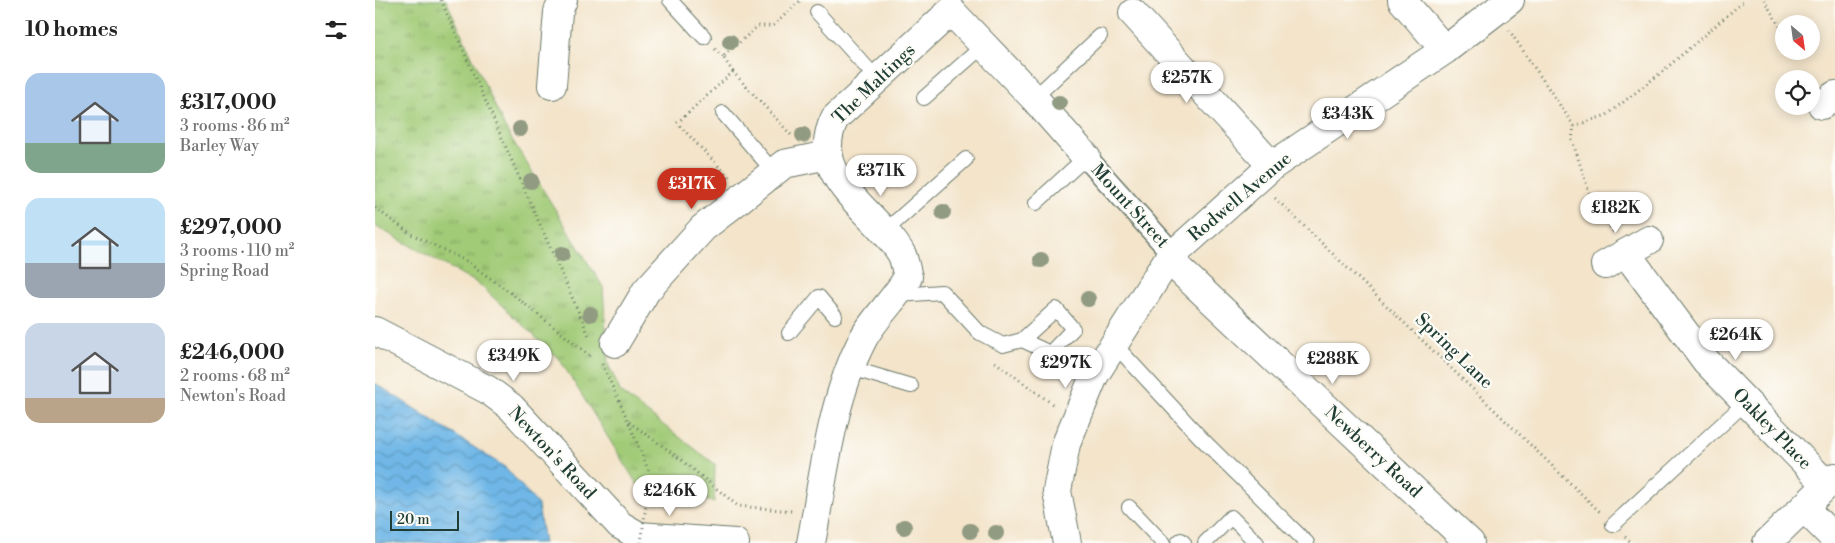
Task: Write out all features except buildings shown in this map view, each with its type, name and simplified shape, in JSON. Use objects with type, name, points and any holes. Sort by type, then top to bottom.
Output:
[{"type":"street","points":[[552,85],[558,12],[563,0]]},
{"type":"street","points":[[1402,0],[1445,50]]},
{"type":"street","name":"The Maltings","points":[[811,543],[841,391],[851,368],[857,333],[898,295],[907,278],[902,256],[884,232],[841,185],[828,156],[828,132],[835,118],[877,79],[946,6],[1034,98],[1086,157]]},
{"type":"street","name":"Rodwell Avenue","points":[[1067,543],[1057,491],[1066,444],[1094,376],[1171,256],[1264,173],[1445,50],[1503,6]]},
{"type":"street","points":[[1133,13],[1264,173]]},
{"type":"street","points":[[601,350],[646,291],[697,234],[784,164],[828,156]]},
{"type":"street","name":"Mount Street","points":[[1086,157],[1171,256]]},
{"type":"street","name":"Oakley Place","points":[[1627,252],[1706,361],[1746,402],[1831,481]]},
{"type":"street","name":"Newberry Road","points":[[1171,256],[1470,543]]},
{"type":"street","name":"Newton's Road","points":[[375,331],[488,390],[511,407],[620,525],[639,536],[735,543]]},
{"type":"street","points":[[1767,543],[1831,481]]},
{"type":"street","points":[[1804,508],[1835,539]]},
{"type":"lane","points":[[670,0],[704,37]]},
{"type":"lane","points":[[817,12],[877,79]]},
{"type":"lane","points":[[1034,98],[1100,36]]},
{"type":"lane","points":[[924,98],[983,46]]},
{"type":"lane","points":[[723,113],[774,172]]},
{"type":"lane","points":[[1036,203],[1086,157]]},
{"type":"lane","points":[[884,232],[966,159]]},
{"type":"lane","points":[[898,295],[942,292],[980,333],[1003,345],[1022,340]]},
{"type":"lane","points":[[789,333],[819,297],[835,316]]},
{"type":"lane","points":[[1115,345],[1200,437],[1307,543]]},
{"type":"lane","points":[[851,368],[911,386]]},
{"type":"lane","points":[[1613,525],[1746,402]]},
{"type":"lane","points":[[1129,507],[1163,543]]},
{"type":"lane","points":[[1205,543],[1231,517],[1257,543]]},
{"type":"lane","points":[[1178,543],[1181,540],[1184,543]]},
{"type":"path","points":[[441,0],[601,350],[650,474],[641,543]]},
{"type":"path","points":[[733,72],[723,57],[759,26],[773,26],[801,0]]},
{"type":"path","points":[[1574,126],[1607,116],[1663,71],[1745,0]]},
{"type":"path","points":[[1764,0],[1775,19]]},
{"type":"path","points":[[1503,6],[1574,126],[1572,140],[1590,195]]},
{"type":"path","name":"Spring Lane","points":[[1264,173],[1632,543]]},
{"type":"path","points":[[375,208],[411,234],[466,261],[511,293],[589,355],[601,350]]},
{"type":"path","points":[[629,422],[675,455],[738,506],[817,513]]},
{"type":"green space","points":[[375,0],[446,0],[505,128],[603,287],[608,364],[621,393],[715,464],[714,502],[637,484],[560,360],[479,284],[375,226]]},
{"type":"water","points":[[375,383],[506,468],[538,505],[544,543],[375,543]]}]
